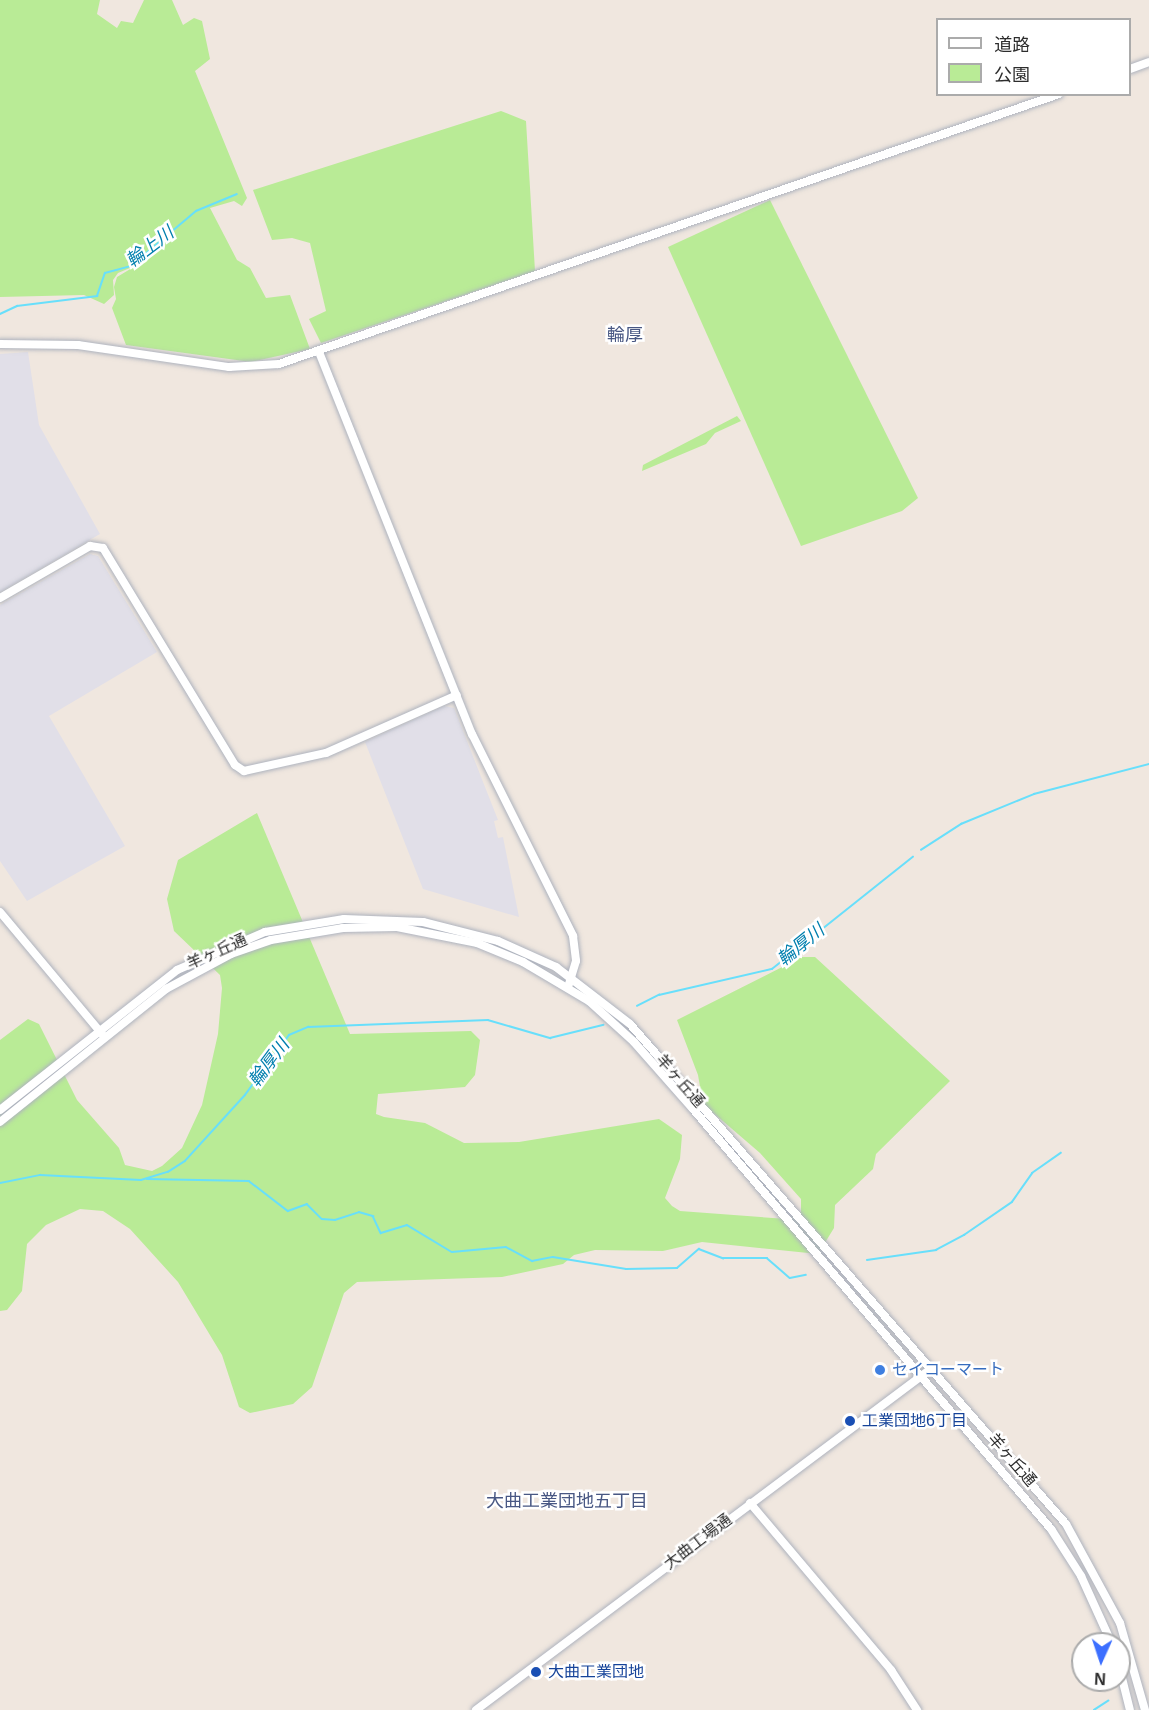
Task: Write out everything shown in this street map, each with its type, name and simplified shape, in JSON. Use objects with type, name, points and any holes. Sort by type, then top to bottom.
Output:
[{"type":"main road","name":"羊ヶ丘通","points":[[0,1110],[98,1029],[177,970],[239,940],[315,921],[398,919],[446,926],[498,941],[572,977],[630,1024],[932,1368],[1065,1524],[1120,1623],[1144,1710]]},
{"type":"main road","name":"羊ヶ丘通","points":[[0,1122],[166,989],[231,954],[321,930],[397,927],[441,934],[496,950],[568,987],[634,1042],[1051,1529],[1081,1576],[1107,1632]]},
{"type":"main road","points":[[1126,1692],[1130,1710]]},
{"type":"street","points":[[1131,69],[1149,63]]},
{"type":"street","points":[[0,344],[78,345],[229,367],[264,367],[319,352],[1053,96]]},
{"type":"street","points":[[319,352],[457,694],[505,806],[573,936],[576,961],[568,987]]},
{"type":"street","points":[[0,598],[90,546],[103,548],[234,765],[244,771],[318,756],[457,694]]},
{"type":"street","points":[[0,912],[106,1037]]},
{"type":"street","name":"大曲工場通","points":[[476,1710],[932,1368]]},
{"type":"street","points":[[750,1503],[891,1670],[917,1710]]},
{"type":"shaded area","points":[[28,352],[39,425],[100,534],[0,592],[0,354]]},
{"type":"shaded area","points":[[90,554],[98,556],[157,652],[49,716],[125,846],[27,901],[0,861],[0,605]]},
{"type":"shaded area","points":[[444,706],[454,708],[498,820],[494,821],[498,838],[503,837],[519,917],[423,889],[365,742]]},
{"type":"green space","points":[[0,0],[100,0],[97,14],[117,28],[121,21],[133,23],[144,0],[172,0],[183,25],[194,18],[202,21],[210,59],[195,71],[247,198],[242,206],[234,201],[210,208],[237,260],[250,268],[266,298],[290,295],[310,349],[251,362],[126,345],[112,308],[116,299],[114,287],[117,277],[137,265],[118,273],[113,280],[114,295],[104,304],[84,295],[0,297]]},
{"type":"green space","points":[[501,111],[526,121],[535,271],[321,343],[309,319],[326,311],[310,243],[292,238],[272,240],[253,190]]},
{"type":"green space","points":[[770,200],[918,498],[902,511],[801,546],[668,247]]},
{"type":"green space","points":[[737,416],[741,421],[715,433],[706,444],[642,471],[643,465]]},
{"type":"green space","points":[[257,813],[350,1034],[471,1031],[480,1040],[475,1075],[465,1087],[378,1094],[376,1114],[425,1123],[464,1143],[519,1142],[659,1119],[682,1135],[680,1159],[665,1198],[672,1206],[680,1211],[787,1219],[801,1212],[801,1199],[760,1153],[703,1104],[698,1075],[677,1020],[802,957],[815,957],[950,1081],[876,1154],[873,1169],[835,1205],[834,1228],[818,1254],[702,1242],[663,1251],[595,1250],[574,1255],[563,1264],[502,1277],[357,1282],[344,1293],[312,1387],[293,1404],[250,1413],[239,1407],[222,1355],[178,1282],[130,1229],[103,1211],[80,1209],[46,1225],[27,1244],[22,1291],[7,1310],[0,1311],[0,1040],[28,1019],[39,1024],[77,1100],[119,1148],[125,1165],[152,1171],[162,1166],[182,1148],[202,1105],[218,1034],[222,988],[220,975],[174,931],[167,899],[178,860]]},
{"type":"waterway","name":"輪上川","points":[[0,314],[17,306],[97,296],[105,273],[131,266],[196,211],[237,194]]},
{"type":"waterway","name":"輪厚川","points":[[921,850],[961,824],[1034,794],[1149,764]]},
{"type":"waterway","name":"輪厚川","points":[[637,1006],[659,995],[772,969],[913,857]]},
{"type":"waterway","name":"輪厚川","points":[[0,1183],[40,1175],[141,1180],[168,1172],[185,1161],[245,1095],[289,1035],[308,1027],[488,1020],[550,1038],[603,1025]]},
{"type":"waterway","points":[[867,1260],[936,1250],[964,1235],[1012,1202],[1032,1173],[1061,1153]]},
{"type":"waterway","points":[[147,1179],[249,1181],[288,1211],[307,1204],[322,1219],[335,1220],[359,1212],[373,1216],[381,1233],[407,1225],[452,1252],[506,1247],[532,1261],[553,1257],[626,1269],[677,1268],[699,1249],[723,1258],[767,1258],[790,1278],[806,1275]]},
{"type":"waterway","points":[[1094,1710],[1108,1701]]},
{"type":"place","name":"セイコーマート","points":[[880,1370]]},
{"type":"place","name":"工業団地6丁目","points":[[850,1421]]},
{"type":"place","name":"大曲工業団地","points":[[536,1672]]},
{"type":"district","name":"輪厚","points":[[625,335]]},
{"type":"district","name":"大曲工業団地五丁目","points":[[567,1501]]}]
